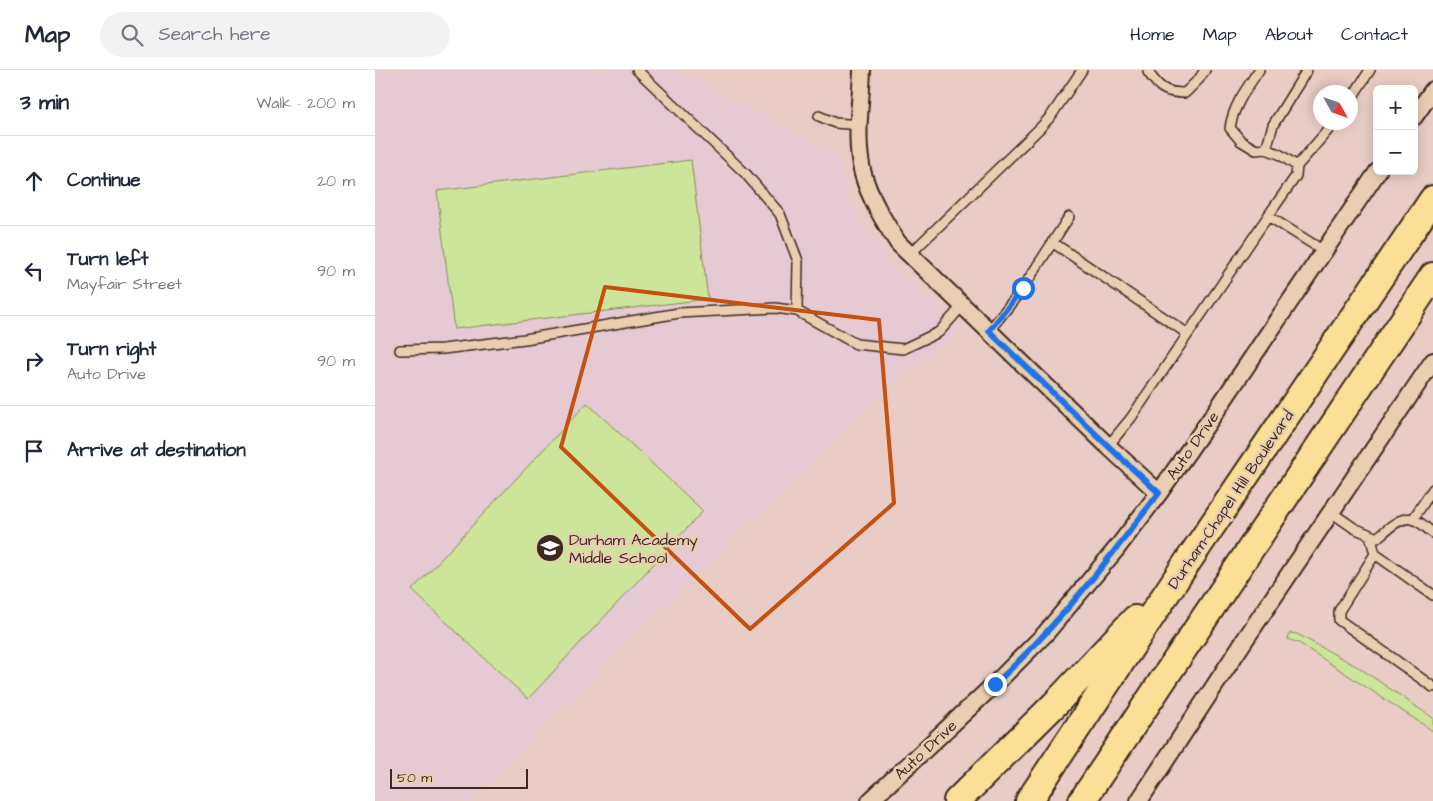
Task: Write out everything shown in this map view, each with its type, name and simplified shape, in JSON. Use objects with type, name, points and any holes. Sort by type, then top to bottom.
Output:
[{"type":"main road","name":"Durham-Chapel Hill Boulevard","points":[[1029,801],[1182,570],[1433,199]]},
{"type":"main road","points":[[1082,801],[1433,276]]},
{"type":"main road","points":[[957,801],[1056,703],[1182,570]]},
{"type":"street","points":[[862,70],[860,151],[863,173],[871,197],[882,220],[898,243],[1159,493]]},
{"type":"street","points":[[1418,111],[1433,90]]},
{"type":"street","name":"Auto Drive","points":[[870,801],[1045,634],[1117,548],[1159,493],[1375,175]]},
{"type":"street","points":[[1139,801],[1433,361]]},
{"type":"lane","points":[[637,70],[746,174],[780,214],[798,261],[797,311]]},
{"type":"lane","points":[[909,255],[1040,128],[1051,116],[1083,70]]},
{"type":"lane","points":[[1149,70],[1148,72],[1157,85],[1174,93],[1185,93],[1205,70]]},
{"type":"lane","points":[[1259,70],[1243,94],[1231,118],[1230,128],[1241,141],[1256,150],[1266,149],[1279,154],[1297,166]]},
{"type":"lane","points":[[1266,149],[1273,125],[1307,70]]},
{"type":"lane","points":[[1358,88],[1370,70]]},
{"type":"lane","points":[[819,116],[835,122],[860,125]]},
{"type":"lane","points":[[1108,446],[1131,418],[1296,176],[1297,166],[1328,130]]},
{"type":"lane","points":[[1268,216],[1324,251]]},
{"type":"lane","points":[[989,331],[1023,288],[1069,217]]},
{"type":"lane","points":[[1053,242],[1188,334]]},
{"type":"lane","points":[[400,350],[443,349],[525,339],[679,314],[775,308],[797,311],[856,344],[903,350],[939,332],[963,305]]},
{"type":"lane","points":[[1413,519],[1433,489]]},
{"type":"lane","points":[[1331,512],[1354,528],[1377,538],[1391,526],[1413,519],[1433,533]]},
{"type":"lane","points":[[1370,535],[1375,554],[1433,596]]},
{"type":"lane","points":[[1375,554],[1339,611],[1339,620],[1433,688]]},
{"type":"highlighted area","points":[[605,287],[879,320],[894,503],[750,629],[561,447]]},
{"type":"shaded area","name":"Durham Academy Middle School","points":[[375,70],[679,70],[684,75],[839,154],[847,194],[860,222],[882,254],[901,276],[964,328],[913,367],[872,402],[576,694],[471,801],[375,801]]},
{"type":"green space","points":[[691,160],[708,299],[454,329],[437,191]]},
{"type":"green space","points":[[587,403],[703,511],[528,699],[412,590]]},
{"type":"green space","points":[[1290,633],[1297,634],[1358,667],[1433,718],[1433,731],[1299,643],[1288,639]]},
{"type":"place","name":"Durham Academy Middle School","points":[[550,548]]},
{"type":"route","points":[[995,684],[1045,634],[1117,548],[1159,493],[989,331],[1023,288]]}]
